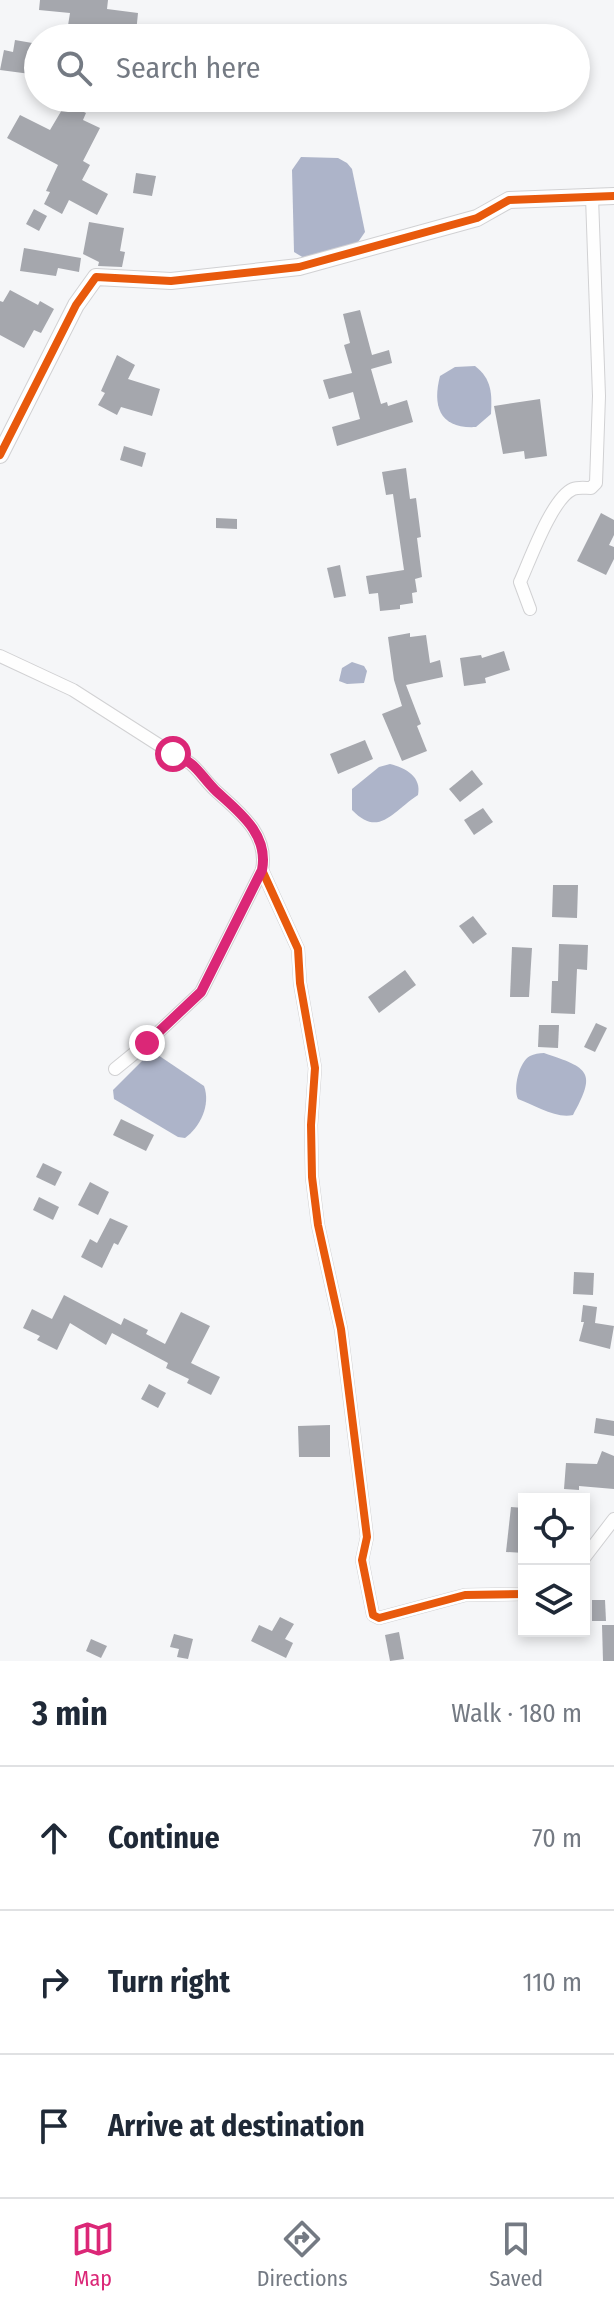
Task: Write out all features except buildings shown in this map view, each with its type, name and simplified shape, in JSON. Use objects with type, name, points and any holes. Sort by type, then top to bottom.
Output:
[{"type":"street","points":[[0,455],[76,305],[96,277],[171,281],[299,267],[477,218],[509,200],[614,196]]},
{"type":"street","points":[[530,609],[520,582],[550,515],[574,488],[591,488],[596,483],[599,382],[592,197]]},
{"type":"street","points":[[0,656],[73,690],[195,765],[214,789],[240,812],[259,839],[264,859],[262,870],[201,992],[115,1069]]},
{"type":"street","points":[[262,870],[298,949],[300,983],[315,1068],[311,1125],[312,1177],[318,1225],[341,1329],[367,1537],[362,1560],[373,1615],[379,1618],[465,1595],[518,1594]]},
{"type":"street","points":[[590,1550],[614,1519]]},
{"type":"water","points":[[301,157],[338,158],[352,169],[365,232],[356,245],[304,258],[294,252],[292,170]]},
{"type":"water","points":[[475,366],[490,387],[491,414],[476,427],[464,427],[447,420],[442,414],[438,406],[438,387],[440,376],[455,367]]},
{"type":"water","points":[[352,662],[364,666],[367,671],[364,683],[339,681],[342,668]]},
{"type":"water","points":[[390,764],[412,774],[418,783],[418,795],[393,815],[370,822],[352,810],[352,789],[379,767]]},
{"type":"water","points":[[152,1051],[204,1086],[206,1101],[203,1115],[185,1138],[178,1137],[114,1099],[113,1090]]},
{"type":"water","points":[[544,1053],[571,1063],[584,1074],[585,1089],[573,1115],[552,1113],[518,1099],[520,1069],[530,1056]]},
{"type":"cycle path","points":[[0,455],[76,305],[96,277],[171,281],[299,267],[477,218],[509,200],[614,196]]},
{"type":"cycle path","points":[[262,870],[298,949],[300,983],[315,1068],[311,1125],[312,1177],[318,1225],[341,1329],[367,1537],[362,1560],[373,1615],[379,1618],[465,1595],[518,1594]]},
{"type":"route","points":[[147,1043],[207,983],[216,958],[262,870],[264,859],[259,839],[240,812],[214,789],[195,765],[173,754]]}]
